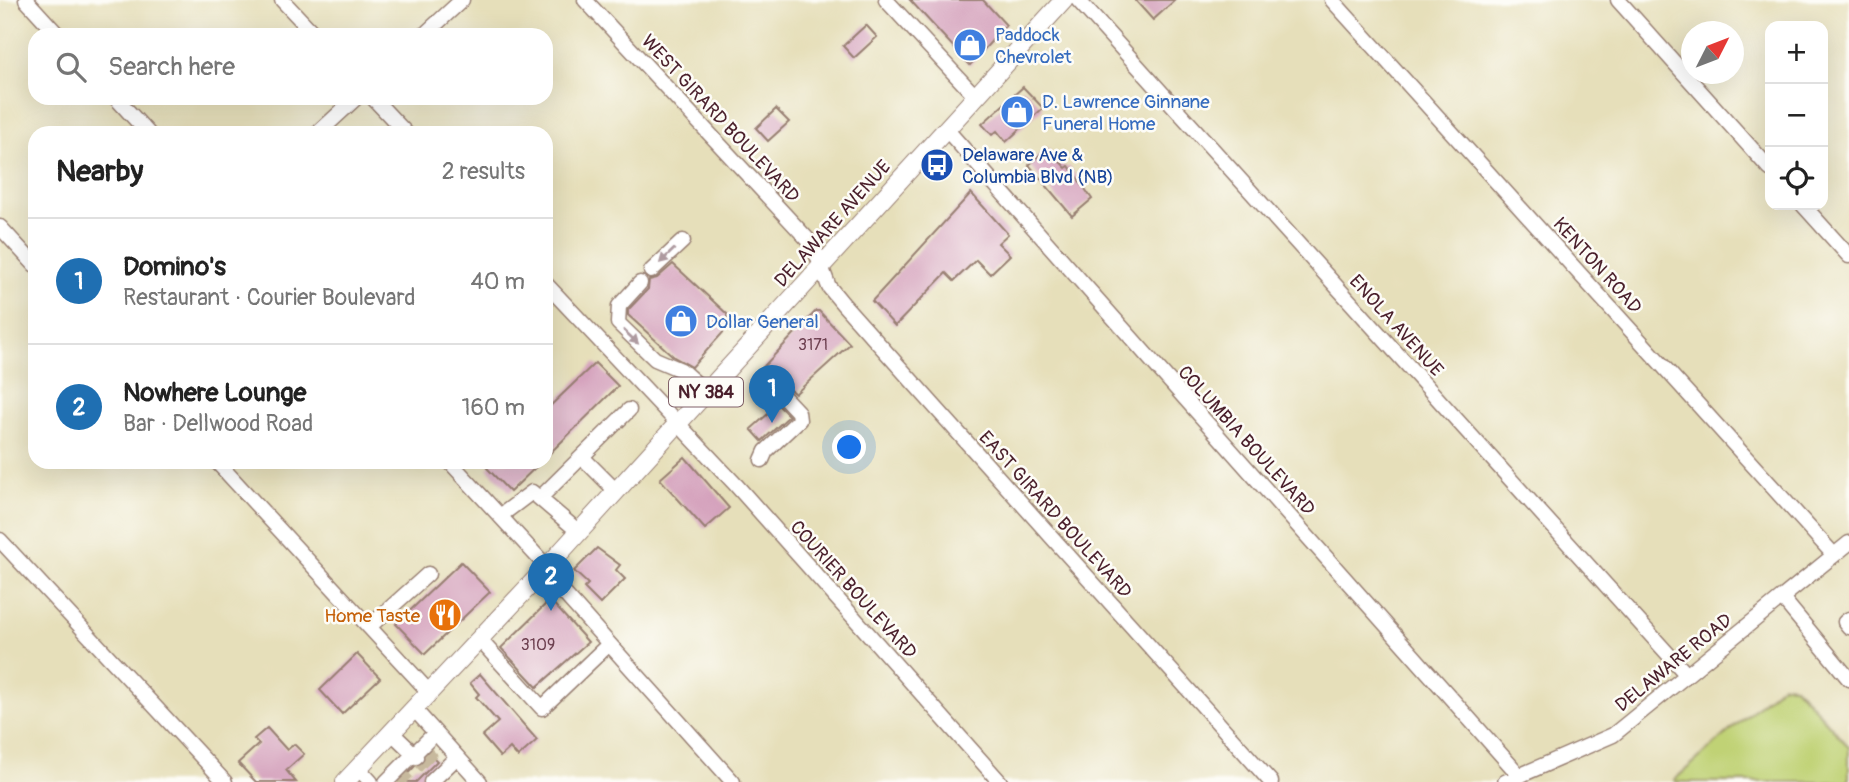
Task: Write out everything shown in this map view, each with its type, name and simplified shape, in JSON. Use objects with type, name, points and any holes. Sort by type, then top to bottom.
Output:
[{"type":"main road","name":"DELAWARE AVENUE","points":[[345,782],[579,533],[1064,0]]},
{"type":"street","points":[[26,0],[52,28]]},
{"type":"street","points":[[282,0],[308,28]]},
{"type":"street","points":[[432,28],[462,0]]},
{"type":"street","name":"WEST GIRARD BOULEVARD","points":[[585,0],[813,245],[821,266]]},
{"type":"street","points":[[886,0],[976,97]]},
{"type":"street","name":"ENOLA AVENUE","points":[[1078,0],[1687,676]]},
{"type":"street","name":"KENTON ROAD","points":[[1332,0],[1834,555]]},
{"type":"street","points":[[1618,0],[1765,163]]},
{"type":"street","points":[[122,105],[142,126]]},
{"type":"street","points":[[326,126],[348,105]]},
{"type":"street","points":[[380,105],[399,126]]},
{"type":"street","name":"COLUMBIA BOULEVARD","points":[[946,129],[1520,776]]},
{"type":"street","points":[[1808,210],[1849,256]]},
{"type":"street","points":[[0,227],[28,257]]},
{"type":"street","points":[[651,271],[683,241]]},
{"type":"street","name":"EAST GIRARD BOULEVARD","points":[[821,266],[829,287],[843,304],[1270,782]]},
{"type":"street","points":[[640,283],[619,306],[618,323],[655,359],[681,370],[706,392]]},
{"type":"street","name":"COURIER BOULEVARD","points":[[553,291],[678,423],[1000,782]]},
{"type":"street","points":[[762,460],[766,451],[799,420],[798,412],[780,393],[768,391]]},
{"type":"street","points":[[541,497],[629,410]]},
{"type":"street","points":[[582,457],[616,491]]},
{"type":"street","points":[[223,469],[429,692]]},
{"type":"street","points":[[456,469],[547,567],[561,590],[733,782]]},
{"type":"street","points":[[500,516],[532,492],[541,497],[579,533]]},
{"type":"street","points":[[0,540],[225,782]]},
{"type":"street","name":"DELAWARE ROAD","points":[[1505,782],[1613,735],[1849,543]]},
{"type":"street","points":[[369,627],[428,574]]},
{"type":"street","points":[[1782,598],[1849,679]]},
{"type":"street","points":[[1849,619],[1845,622],[1849,627]]},
{"type":"street","points":[[479,639],[542,708],[609,644]]},
{"type":"street","points":[[414,709],[480,782]]},
{"type":"street","points":[[391,732],[418,752]]},
{"type":"street","points":[[386,782],[435,733]]},
{"type":"street","points":[[435,772],[457,757]]},
{"type":"street","points":[[358,768],[371,782]]},
{"type":"green space","points":[[1782,685],[1795,686],[1849,747],[1849,782],[1674,780]]},
{"type":"building","name":"Paddock Chevrolet","points":[[910,0],[983,0],[1006,25],[970,65]]},
{"type":"building","points":[[1135,0],[1175,0],[1153,20]]},
{"type":"building","points":[[866,25],[877,37],[854,58],[843,46]]},
{"type":"building","name":"D. Lawrence Ginnane Funeral Home","points":[[1023,87],[1043,108],[1006,142],[997,131],[992,135],[982,124]]},
{"type":"building","points":[[776,109],[789,122],[768,141],[756,128]]},
{"type":"building","points":[[1047,148],[1066,168],[1069,166],[1092,199],[1072,216],[1029,165]]},
{"type":"building","points":[[971,193],[1008,234],[998,243],[1010,255],[990,274],[976,260],[954,281],[946,273],[895,326],[872,301]]},
{"type":"building","name":"Dollar General","points":[[673,264],[727,314],[728,327],[692,367],[674,357],[628,315],[628,310],[648,289],[649,280],[657,278]]},
{"type":"building","points":[[816,311],[850,344],[795,394],[786,386],[777,383],[763,367]]},
{"type":"building","points":[[595,363],[618,386],[553,450],[553,403]]},
{"type":"building","points":[[778,405],[789,416],[762,441],[751,429]]},
{"type":"building","points":[[685,457],[729,508],[705,529],[660,479]]},
{"type":"building","points":[[488,469],[534,469],[510,492]]},
{"type":"building","points":[[597,548],[620,565],[616,570],[625,579],[600,604],[584,588],[588,584],[574,571]]},
{"type":"building","points":[[461,562],[490,592],[425,654],[396,624]]},
{"type":"building","points":[[550,600],[588,642],[537,687],[501,648]]},
{"type":"building","points":[[357,654],[380,678],[342,714],[320,690]]},
{"type":"building","points":[[480,674],[537,740],[518,757],[510,748],[500,757],[482,736],[498,722],[476,697],[479,694],[470,683]]},
{"type":"building","points":[[267,728],[287,750],[294,744],[304,754],[286,770],[296,782],[256,782],[238,763],[259,744],[254,739]]},
{"type":"building","points":[[429,753],[437,761],[416,782],[400,782],[415,766],[422,765]]},
{"type":"tunnel","points":[[423,750],[435,762]]},
{"type":"tunnel","points":[[416,757],[429,770]]},
{"type":"tunnel","points":[[400,774],[408,782]]},
{"type":"place","name":"Paddock Chevrolet","points":[[970,45]]},
{"type":"place","name":"D. Lawrence Ginnane Funeral Home","points":[[1017,112]]},
{"type":"place","name":"Delaware Ave & Columbia Blvd (NB)","points":[[937,165]]},
{"type":"place","name":"Dollar General","points":[[681,321]]},
{"type":"place","name":"Domino's","points":[[772,423]]},
{"type":"place","name":"Nowhere Lounge","points":[[551,611]]},
{"type":"place","name":"Home Taste","points":[[445,615]]}]
